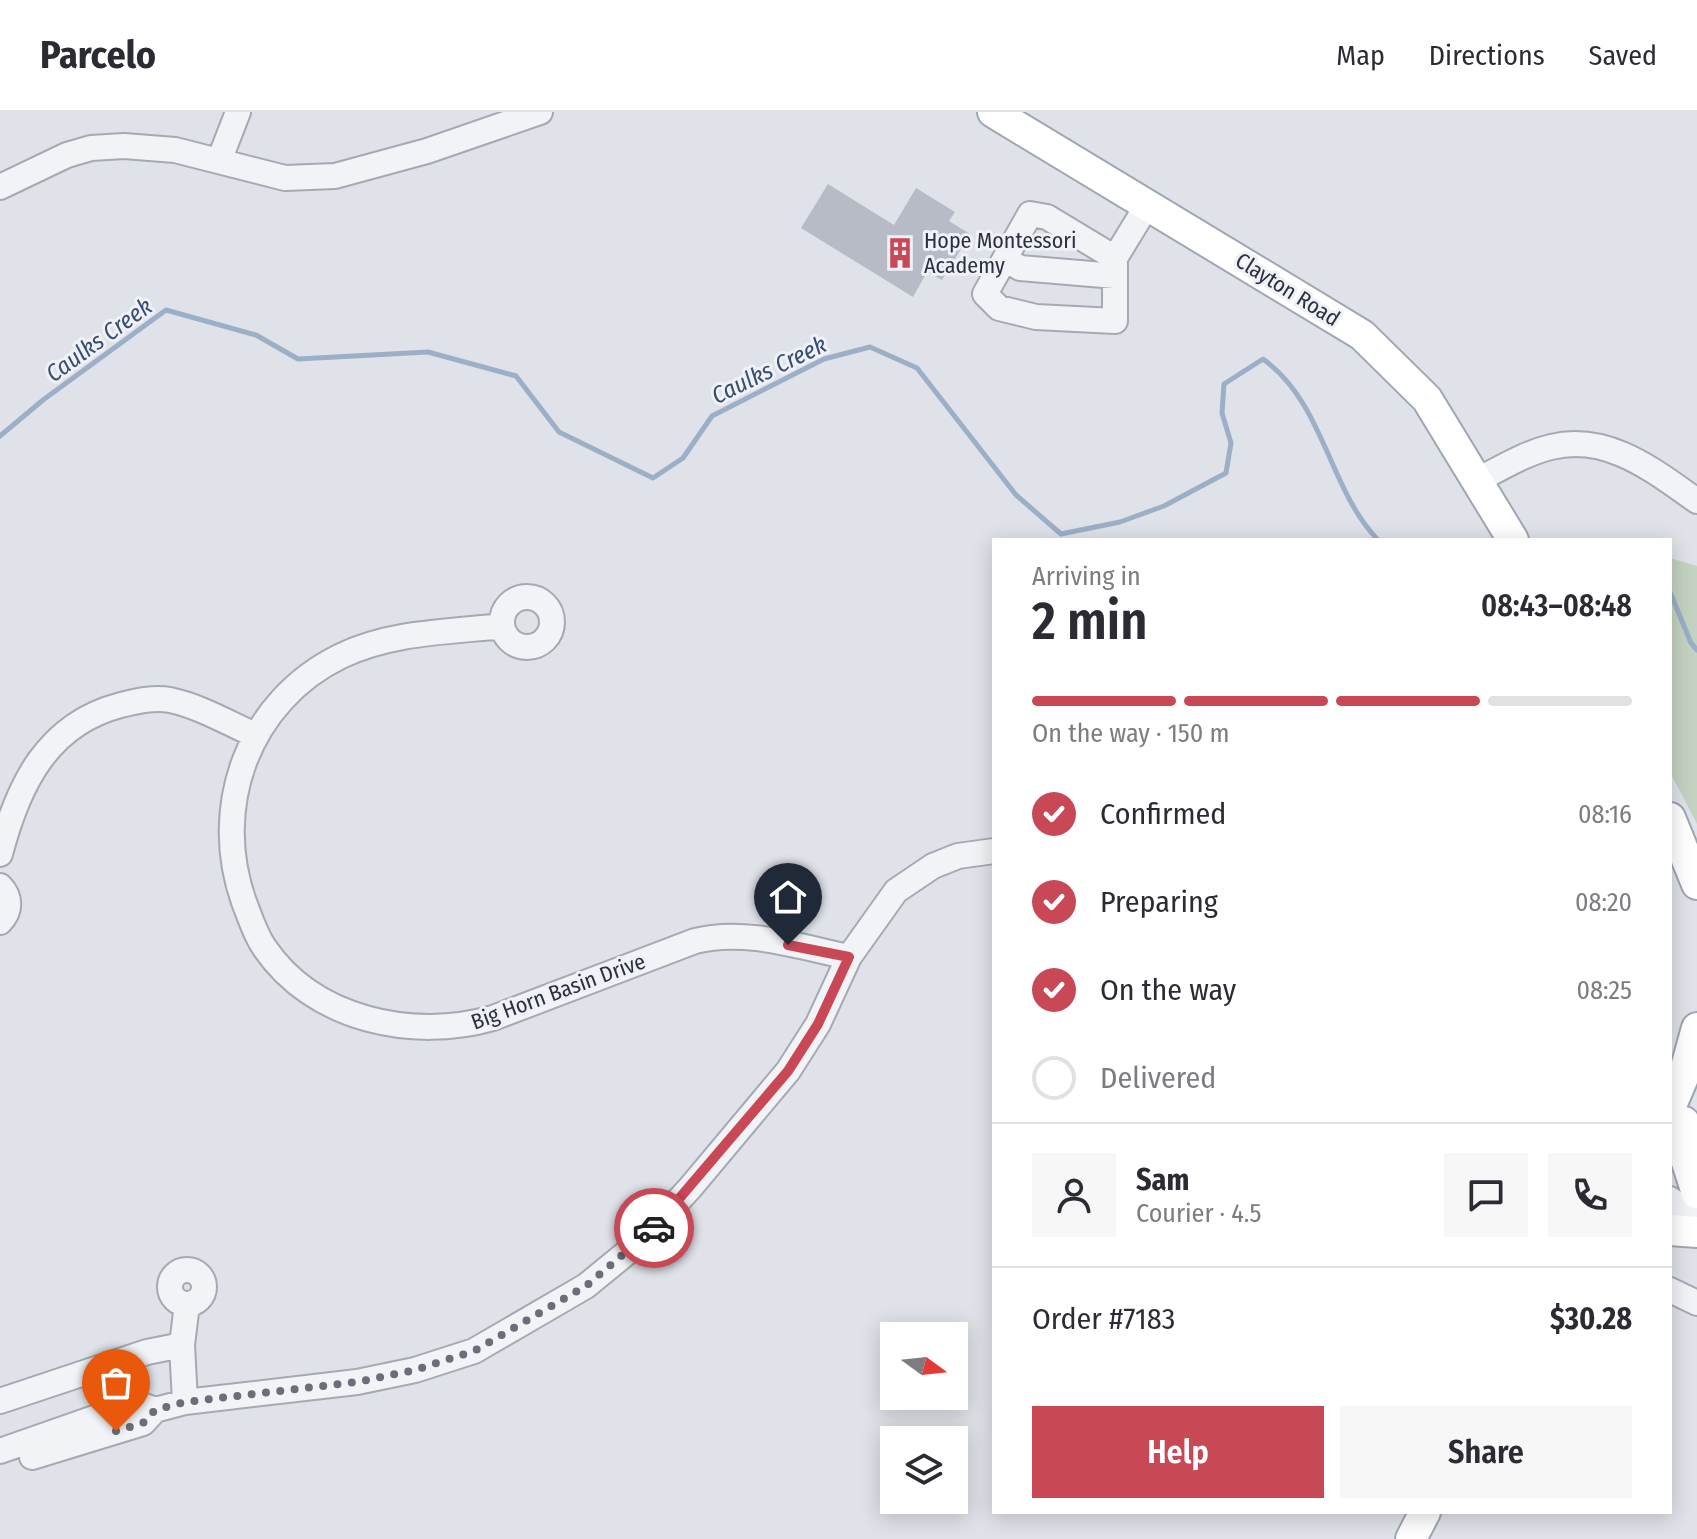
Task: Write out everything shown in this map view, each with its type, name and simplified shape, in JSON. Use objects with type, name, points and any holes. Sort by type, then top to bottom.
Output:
[{"type":"main road","name":"Clayton Road","points":[[993,112],[1362,335],[1427,399],[1512,538]]},
{"type":"main road","points":[[1672,823],[1697,884]]},
{"type":"main road","points":[[1697,1028],[1675,1125],[1697,1193]]},
{"type":"main road","points":[[1675,1125],[1697,1092]]},
{"type":"main road","points":[[1672,1230],[1697,1232]]},
{"type":"main road","points":[[1411,1539],[1424,1514]]},
{"type":"street","points":[[219,161],[238,112]]},
{"type":"street","points":[[0,187],[67,155],[91,148],[146,147],[285,178],[335,176],[427,151],[540,112]]},
{"type":"street","points":[[1115,267],[1047,217],[1030,214],[985,294],[999,308],[1036,317],[1115,321],[1115,267],[1148,204]]},
{"type":"street","points":[[1005,259],[1020,268],[1115,267]]},
{"type":"street","points":[[1478,480],[1530,454],[1574,444],[1603,447],[1630,456],[1697,501]]},
{"type":"street","name":"Big Horn Basin Drive","points":[[502,626],[407,636],[364,646],[297,683],[275,705],[255,735],[242,764],[230,824],[238,884],[263,946],[278,964],[312,992],[344,1011],[381,1023],[463,1027],[718,935],[765,940],[849,957]]},
{"type":"street","points":[[0,854],[19,792],[44,754],[61,736],[107,708],[152,699],[168,700],[255,735]]},
{"type":"street","points":[[0,1467],[143,1423],[155,1410],[185,1402],[357,1382],[415,1370],[474,1351],[586,1286],[641,1241],[788,1071],[818,1024],[849,957],[896,891],[913,878],[958,856],[992,851]]},
{"type":"street","points":[[0,886],[8,897],[8,906],[0,922]]},
{"type":"street","points":[[1672,1200],[1697,1218]]},
{"type":"street","points":[[1672,1291],[1697,1303]]},
{"type":"street","points":[[185,1402],[182,1345],[187,1304]]},
{"type":"street","points":[[0,1401],[147,1352],[182,1345]]},
{"type":"street","points":[[0,1451],[137,1403],[155,1410]]},
{"type":"green space","points":[[1672,559],[1697,566],[1697,824],[1672,776]]},
{"type":"building","name":"Hope Montessori Academy","points":[[828,184],[894,225],[916,188],[955,212],[949,221],[970,234],[942,280],[927,272],[913,297],[801,228]]},
{"type":"waterway","name":"Caulks Creek","points":[[0,436],[43,400],[166,310],[256,335],[298,359],[428,352],[516,376],[559,432],[653,478],[683,458],[712,416],[824,359],[870,347],[917,368],[1016,495],[1061,534],[1120,522],[1164,506],[1226,473],[1231,443],[1222,413],[1224,384],[1263,359],[1284,378],[1300,399],[1348,496],[1376,538]]},
{"type":"waterway","name":"Caulks Creek","points":[[1672,597],[1691,643],[1697,650]]},
{"type":"way so far","points":[[116,1431],[143,1423],[155,1410],[185,1402],[357,1382],[415,1370],[474,1351],[586,1286],[654,1228]]},
{"type":"place","name":"Hope Montessori Academy","points":[[900,253]]},
{"type":"route","points":[[654,1228],[746,1124],[788,1071],[818,1024],[849,957],[788,945]]}]
